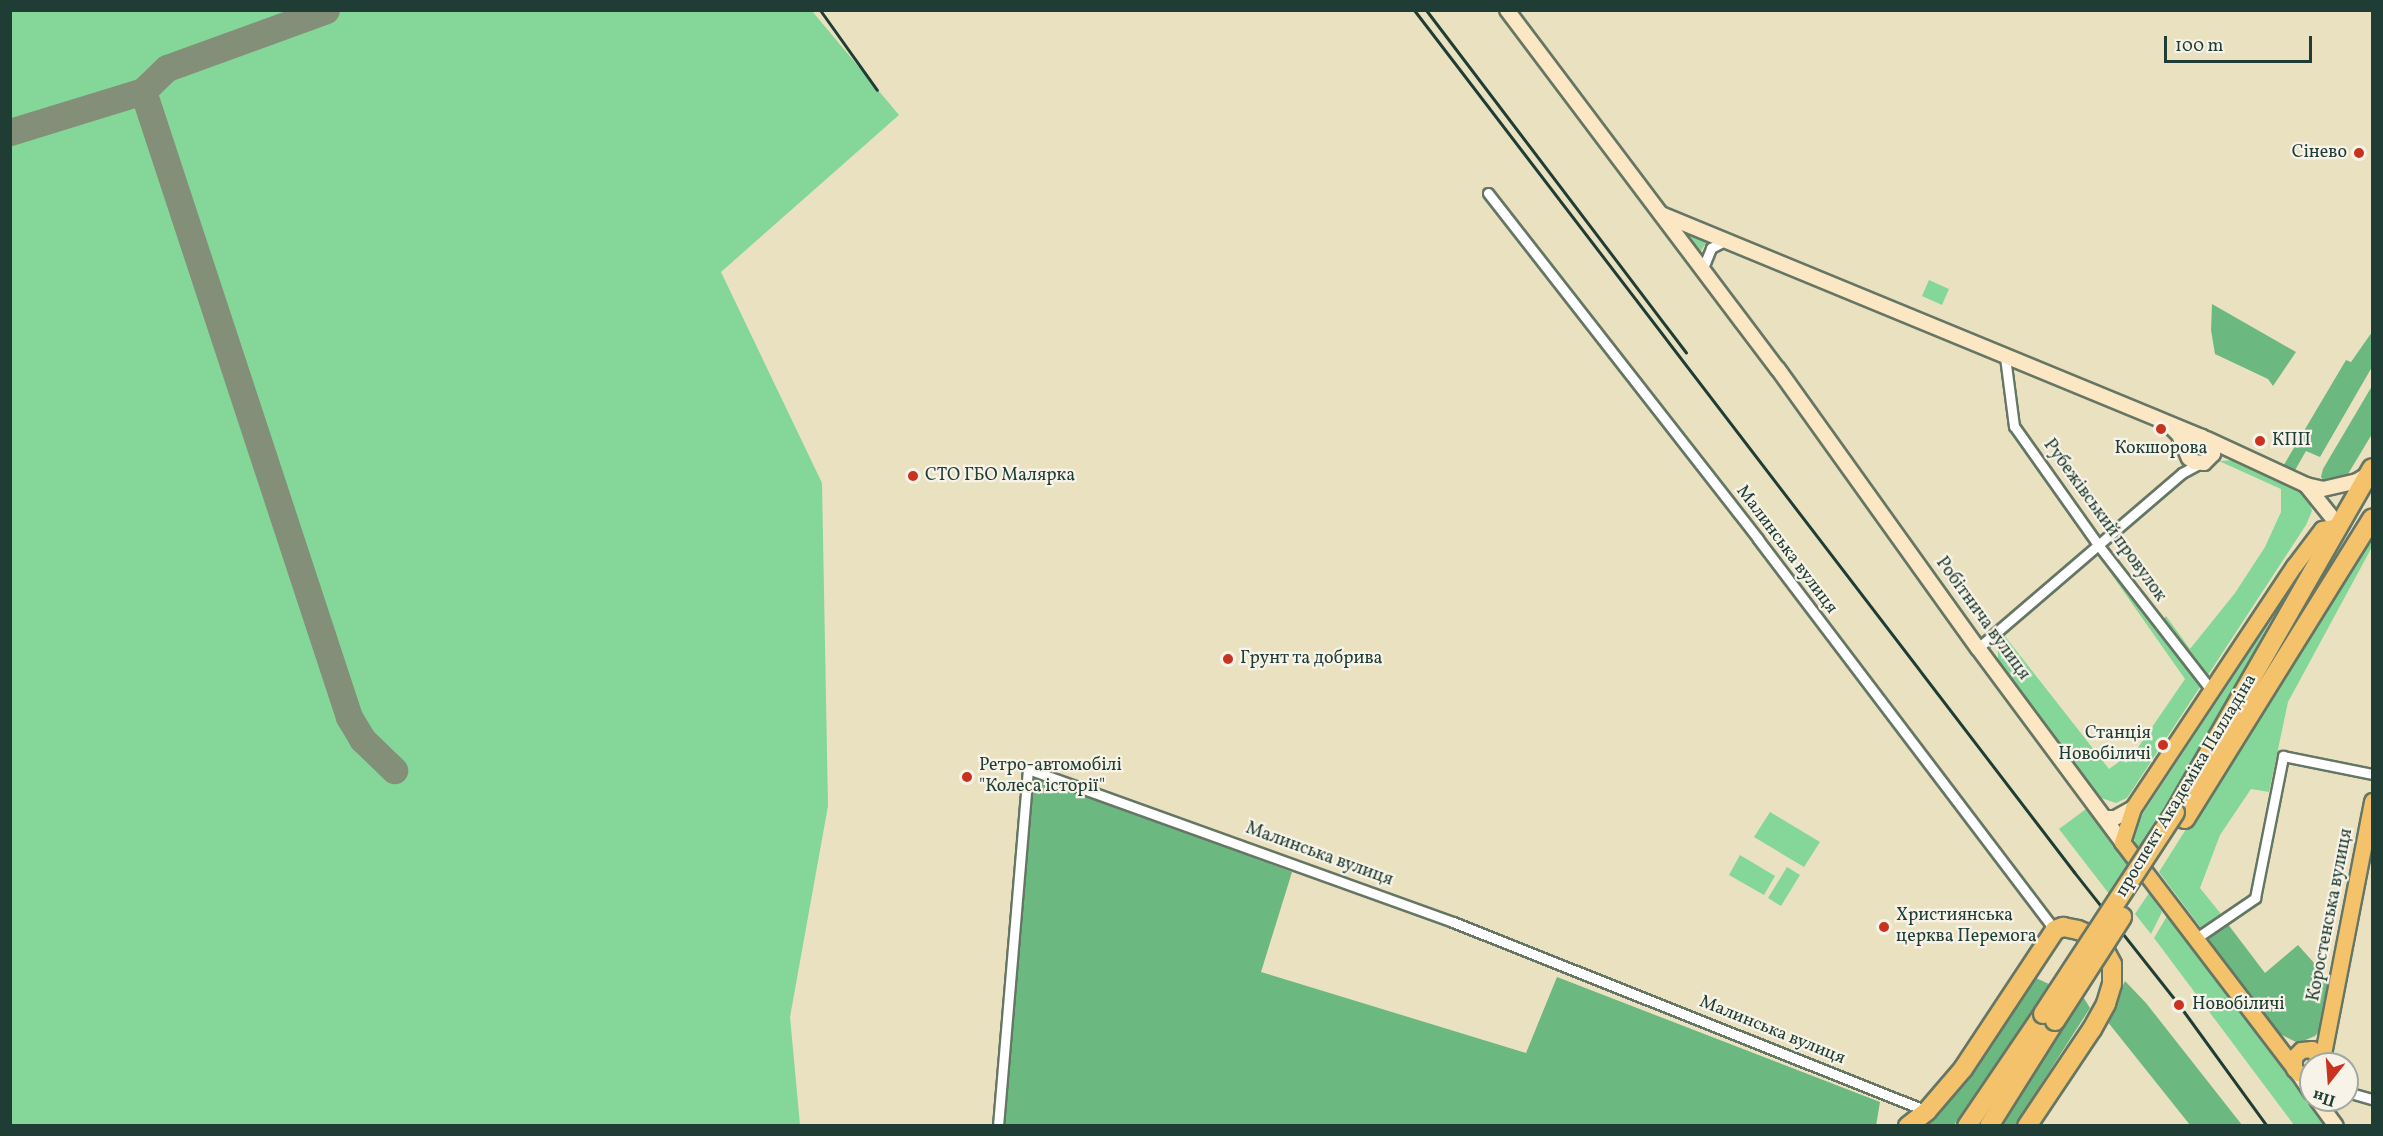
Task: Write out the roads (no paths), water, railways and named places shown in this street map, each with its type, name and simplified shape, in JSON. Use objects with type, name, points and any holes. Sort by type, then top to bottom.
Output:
[{"type":"highway","name":"проспект Академіка Палладіна","points":[[2180,816],[2371,471]]},
{"type":"highway","name":"проспект Академіка Палладіна","points":[[1989,1125],[2049,1018],[2372,520]]},
{"type":"highway","points":[[1908,1125],[1927,1111],[1963,1069],[2055,930],[2063,927],[2093,936],[2104,949],[2112,964],[2112,984],[2106,1004],[2092,1029],[2027,1125]]},
{"type":"highway","name":"проспект Академіка Палладіна","points":[[1966,1125],[2049,1018]]},
{"type":"main road","points":[[2122,842],[2133,808],[2211,690],[2322,529],[2339,526]]},
{"type":"main road","name":"Коростенська вулиця","points":[[2324,1052],[2373,801]]},
{"type":"main road","name":"Робітнича вулиця","points":[[2122,842],[2276,1045],[2299,1071]]},
{"type":"main road","points":[[2300,1052],[2328,1035]]},
{"type":"main road","points":[[2276,1045],[2290,1050],[2304,1049],[2317,1052]]},
{"type":"main road","points":[[2299,1053],[2294,1057],[2299,1068]]},
{"type":"street","name":"Робітнича вулиця","points":[[1507,10],[1703,268],[1978,648],[2122,842]]},
{"type":"street","name":"Малинська вулиця","points":[[1488,193],[1751,530],[2055,930]]},
{"type":"street","points":[[1659,213],[2204,438],[2306,485],[2331,489],[2357,482],[2371,471]]},
{"type":"street","points":[[1703,268],[1711,249],[1727,240]]},
{"type":"street","name":"Рубежівський провулок","points":[[2005,357],[2014,426],[2099,546],[2211,690]]},
{"type":"street","points":[[2165,422],[2180,435],[2189,458],[2205,461]]},
{"type":"street","points":[[2182,473],[2186,451],[2193,438],[2204,438],[2213,448],[2205,461]]},
{"type":"street","points":[[1978,648],[2182,473],[2205,461],[2234,451]]},
{"type":"street","points":[[2306,485],[2339,526]]},
{"type":"street","points":[[2195,939],[2256,898],[2283,756],[2373,774]]},
{"type":"street","name":"Малинська вулиця","points":[[998,1125],[1028,769],[1454,922],[1927,1111]]},
{"type":"street","points":[[2105,818],[2115,818],[2133,808]]},
{"type":"street","points":[[2326,1112],[2336,1125]]},
{"type":"railway","points":[[820,10],[877,90]]},
{"type":"railway","points":[[1414,10],[2074,872],[2179,1005],[2267,1126]]},
{"type":"railway","points":[[1426,10],[1686,352]]},
{"type":"place","name":"Сінево","points":[[2359,153]]},
{"type":"place","name":"Кокшорова","points":[[2161,429]]},
{"type":"place","name":"КПП","points":[[2260,441]]},
{"type":"place","name":"СТО ГБО Малярка","points":[[913,476]]},
{"type":"place","name":"Грунт та добрива","points":[[1228,659]]},
{"type":"place","name":"Станція Новобіличі","points":[[2163,745]]},
{"type":"place","name":"Ретро-автомобілі \"Колеса історії\"","points":[[967,777]]},
{"type":"place","name":"Християнська церква Перемога","points":[[1884,927]]},
{"type":"place","name":"Новобіличі","points":[[2179,1005]]}]
